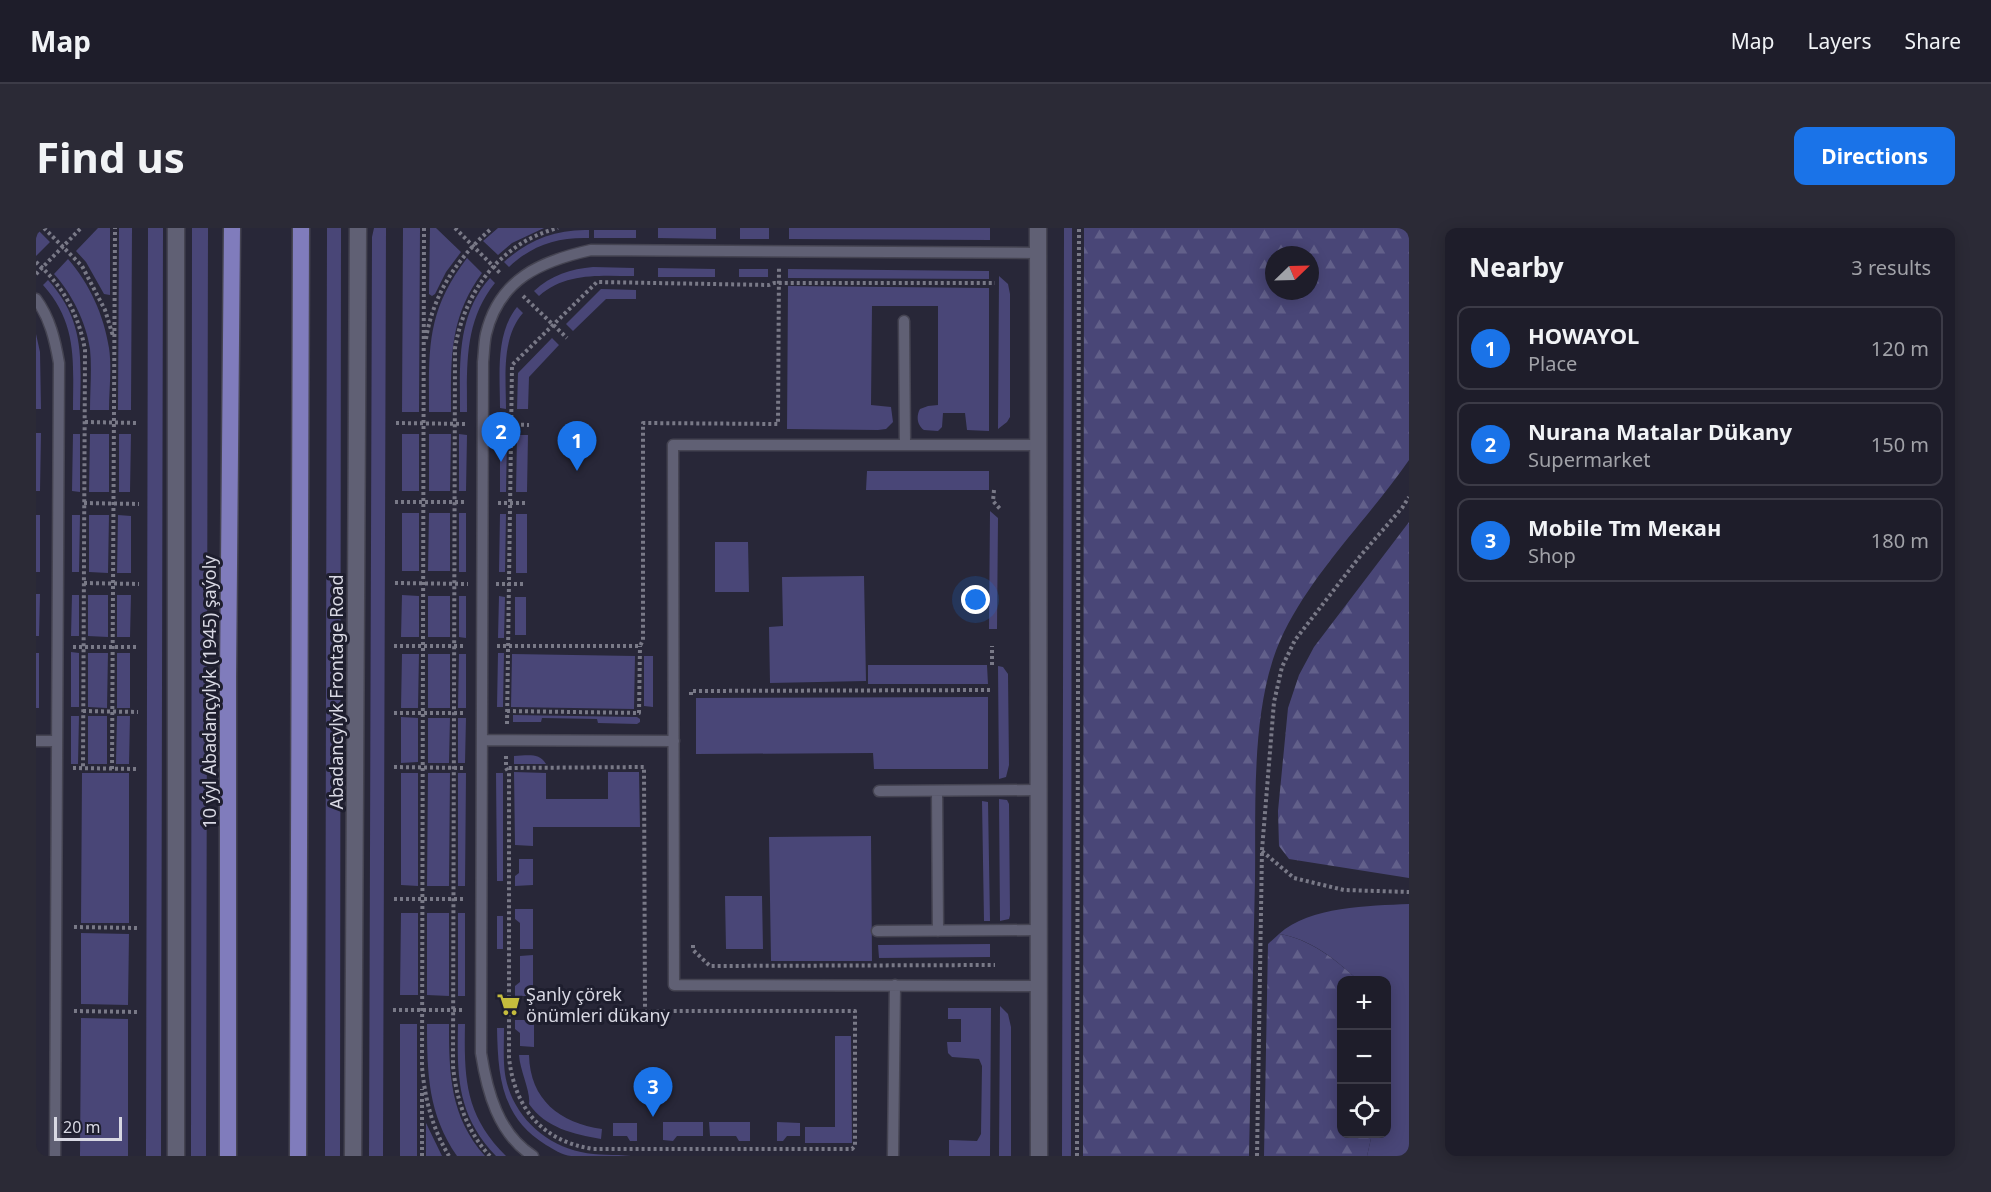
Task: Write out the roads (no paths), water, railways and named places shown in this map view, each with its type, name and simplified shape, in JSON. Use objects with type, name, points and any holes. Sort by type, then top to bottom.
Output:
[{"type":"main road","name":"10 ýyl Abadançylyk (1945) şaýoly","points":[[228,1156],[228,678],[232,228]]},
{"type":"main road","points":[[298,1156],[301,228]]},
{"type":"street","points":[[176,228],[176,1156]]},
{"type":"street","name":"Abadancylyk Frontage Road","points":[[353,1156],[358,228]]},
{"type":"street","points":[[1038,228],[1039,1156]]},
{"type":"lane","points":[[533,1156],[512,1137],[500,1118],[491,1099],[481,1053],[483,362],[486,334],[496,305],[522,277],[543,264],[591,250],[1038,254]]},
{"type":"lane","points":[[36,299],[47,317],[59,363],[56,1156]]},
{"type":"lane","points":[[904,321],[905,445]]},
{"type":"lane","points":[[1038,444],[673,445],[674,985],[1038,986]]},
{"type":"lane","points":[[482,740],[674,741]]},
{"type":"lane","points":[[36,741],[57,741]]},
{"type":"lane","points":[[879,791],[1038,790]]},
{"type":"lane","points":[[937,791],[938,931]]},
{"type":"lane","points":[[878,931],[1038,930]]},
{"type":"lane","points":[[893,1156],[895,985]]},
{"type":"place","name":"Nurana Matalar Dükany","points":[[501,462]]},
{"type":"place","name":"HOWAYOL","points":[[577,471]]},
{"type":"place","name":"Şanly çörek önümleri dükany","points":[[508,1004]]},
{"type":"place","name":"Mobile Tm Мекан","points":[[653,1117]]}]
